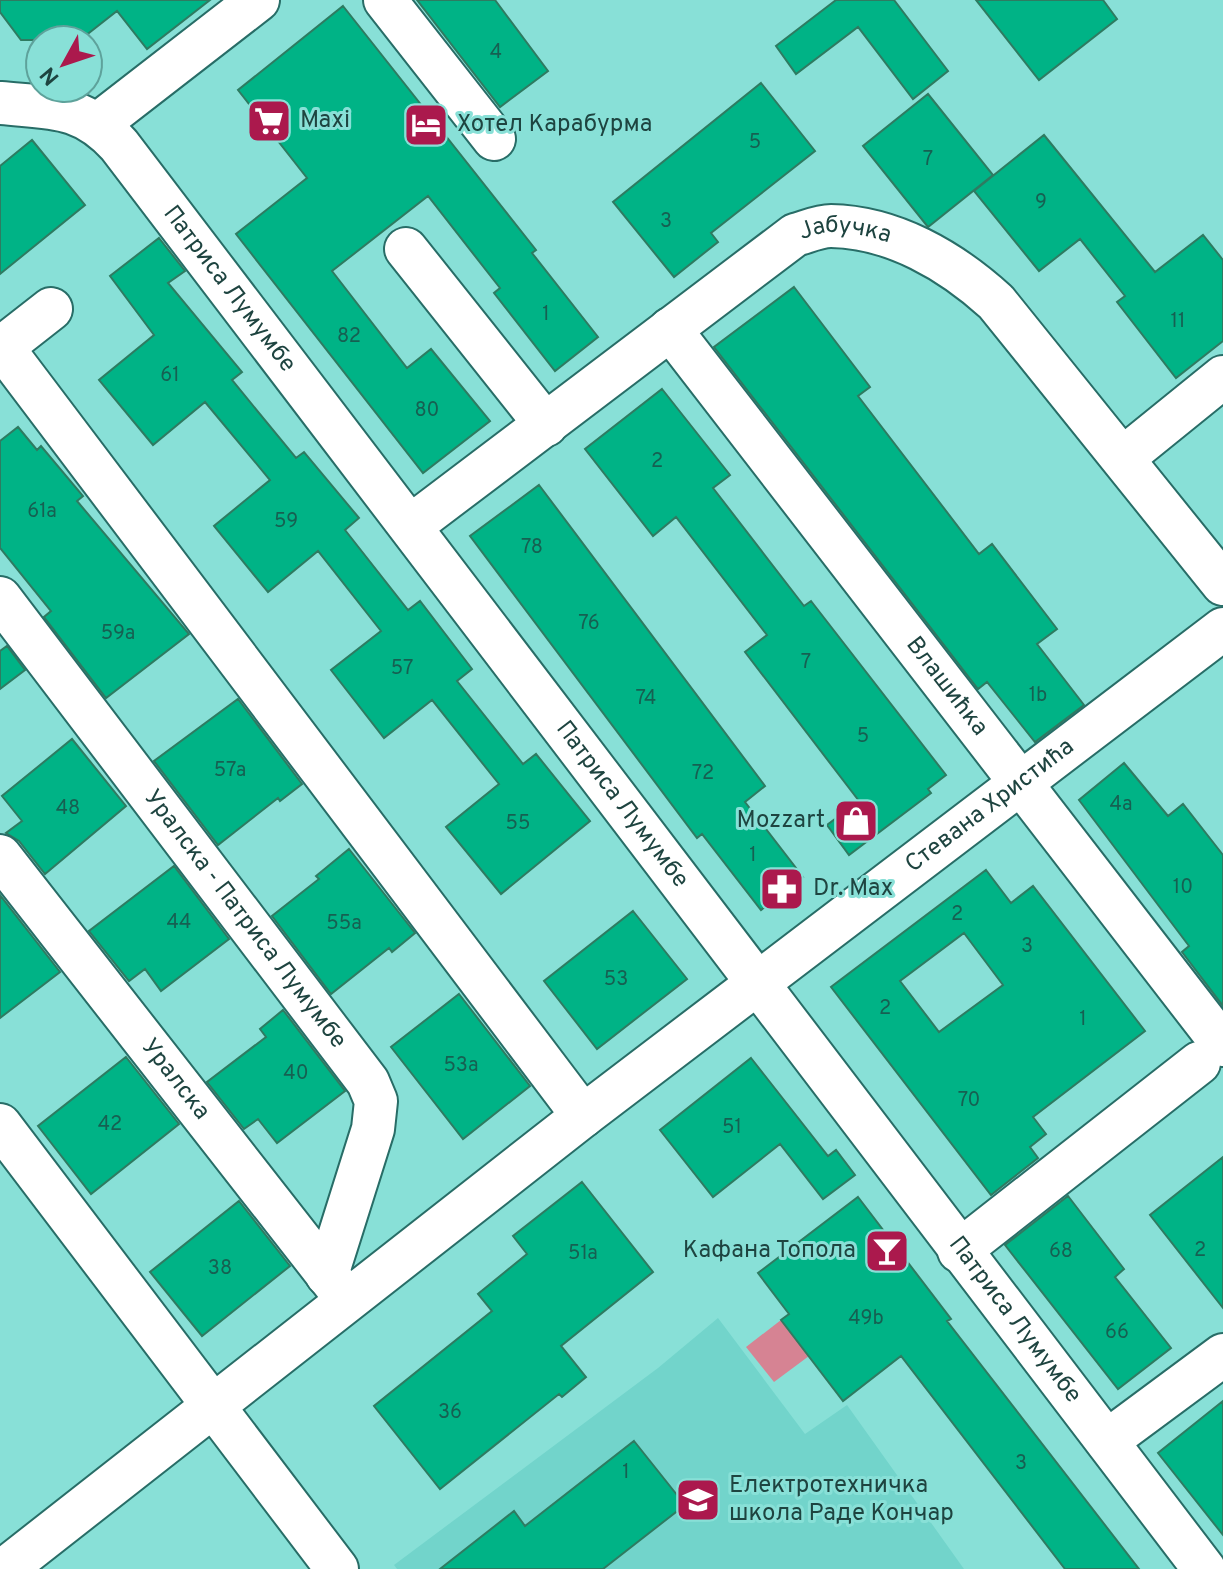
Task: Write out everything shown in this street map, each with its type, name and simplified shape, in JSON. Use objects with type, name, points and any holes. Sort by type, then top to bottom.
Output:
[{"type":"street","points":[[385,0],[494,139]]},
{"type":"street","points":[[98,124],[234,7]]},
{"type":"street","name":"Патриса Лумумбе","points":[[0,103],[72,110],[98,124],[119,145],[412,525],[959,1251],[1204,1569]]},
{"type":"street","name":"Јабучка","points":[[412,525],[795,235],[828,226],[870,231],[939,258],[964,273],[996,302],[1223,584]]},
{"type":"street","points":[[406,249],[546,425]]},
{"type":"street","points":[[51,309],[1,348],[583,1116]]},
{"type":"street","name":"Влашићка","points":[[670,329],[1020,782],[1211,1054]]},
{"type":"street","points":[[1123,458],[1223,377]]},
{"type":"street","name":"Уралска - Патриса Лумумбе","points":[[0,598],[368,1082],[376,1101],[373,1129],[338,1289]]},
{"type":"street","name":"Стевана Христића","points":[[5,1569],[213,1406],[338,1289],[583,1116],[1223,629]]},
{"type":"street","name":"Уралска","points":[[0,856],[338,1289]]},
{"type":"street","points":[[959,1251],[1211,1054]]},
{"type":"street","points":[[0,1125],[337,1569]]},
{"type":"street","points":[[1107,1441],[1223,1355]]},
{"type":"shaded area","name":"Електротехничка школа Раде Кончар","points":[[718,1318],[805,1434],[847,1405],[964,1569],[397,1569],[394,1565],[658,1368]]},
{"type":"shaded area","points":[[781,1320],[809,1356],[774,1382],[746,1347]]},
{"type":"building","points":[[0,0],[210,0],[147,49],[117,11],[100,24],[24,24],[24,40],[0,12]]},
{"type":"building","points":[[417,0],[495,0],[548,71],[500,107]]},
{"type":"building","points":[[836,0],[894,0],[948,71],[913,99],[858,27],[796,74],[776,46]]},
{"type":"building","points":[[976,0],[1103,0],[1117,19],[1039,80]]},
{"type":"building","points":[[343,6],[536,250],[532,253],[598,337],[555,371],[494,293],[500,288],[428,196],[332,271],[407,368],[431,349],[490,421],[423,473],[236,234],[307,178],[238,90]]},
{"type":"building","points":[[761,83],[815,151],[711,233],[718,242],[674,277],[613,202]]},
{"type":"building","points":[[928,94],[993,175],[928,227],[863,146]]},
{"type":"building","points":[[1044,135],[1155,272],[1203,235],[1223,260],[1223,341],[1176,378],[1117,302],[1125,296],[1080,239],[1039,271],[974,191]]},
{"type":"building","points":[[32,140],[85,205],[0,274],[0,166]]},
{"type":"building","points":[[159,238],[185,271],[168,283],[242,372],[232,380],[296,458],[304,452],[359,518],[345,530],[408,610],[420,601],[472,669],[457,681],[523,764],[536,754],[590,821],[501,894],[446,827],[499,784],[432,700],[384,738],[331,670],[381,631],[318,551],[268,592],[214,526],[270,480],[205,402],[153,445],[99,380],[154,335],[110,276]]},
{"type":"building","points":[[794,287],[870,387],[858,396],[979,554],[992,544],[1057,629],[1037,644],[1084,705],[1035,742],[987,682],[978,689],[714,347]]},
{"type":"building","points":[[662,389],[730,475],[713,488],[804,606],[811,601],[946,775],[928,789],[931,793],[849,855],[827,825],[859,801],[745,652],[767,635],[676,517],[653,536],[585,449]]},
{"type":"building","points":[[18,427],[37,450],[41,446],[83,496],[77,501],[189,634],[106,698],[44,617],[51,611],[0,548],[0,441]]},
{"type":"building","points":[[539,485],[765,786],[745,802],[803,877],[761,910],[702,834],[697,838],[470,536]]},
{"type":"building","points":[[7,646],[25,670],[0,689],[0,651]]},
{"type":"building","points":[[238,699],[302,784],[280,801],[278,798],[218,845],[154,761]]},
{"type":"building","points":[[72,739],[126,806],[45,874],[19,841],[6,833],[22,821],[2,796]]},
{"type":"building","points":[[1124,763],[1168,816],[1183,804],[1223,855],[1223,1006],[1182,952],[1189,946],[1079,800]]},
{"type":"building","points":[[349,849],[415,933],[392,952],[389,948],[331,994],[272,916],[319,879],[316,876]]},
{"type":"building","points":[[174,866],[229,939],[161,991],[145,969],[129,981],[89,931]]},
{"type":"building","points":[[986,870],[1011,903],[1033,886],[1145,1031],[1033,1117],[1046,1134],[1030,1147],[1038,1158],[991,1195],[831,987]],"holes":[[[964,933],[1003,985],[939,1032],[900,981]]]},
{"type":"building","points":[[0,895],[60,972],[0,1018]]},
{"type":"building","points":[[633,911],[687,979],[597,1049],[544,981]]},
{"type":"building","points":[[459,994],[530,1086],[463,1139],[391,1047]]},
{"type":"building","points":[[283,1010],[345,1091],[277,1143],[258,1119],[244,1129],[207,1082],[266,1037],[260,1029]]},
{"type":"building","points":[[126,1057],[179,1124],[91,1194],[38,1126]]},
{"type":"building","points":[[751,1058],[828,1156],[836,1150],[855,1175],[823,1199],[780,1144],[713,1197],[660,1130]]},
{"type":"building","points":[[1223,1157],[1223,1308],[1150,1215]]},
{"type":"building","points":[[582,1182],[653,1272],[561,1346],[586,1377],[562,1397],[559,1394],[440,1489],[374,1406],[492,1311],[478,1294],[527,1254],[513,1236]]},
{"type":"building","points":[[1068,1196],[1124,1269],[1115,1277],[1171,1348],[1118,1389],[1005,1245]]},
{"type":"building","points":[[858,1197],[951,1319],[947,1321],[1139,1569],[1065,1569],[901,1356],[843,1401],[781,1320],[789,1314],[758,1273]]},
{"type":"building","points":[[239,1201],[290,1266],[202,1336],[150,1272]]},
{"type":"building","points":[[1223,1401],[1223,1535],[1158,1453]]},
{"type":"building","points":[[634,1441],[685,1505],[603,1569],[440,1569],[514,1511],[525,1526]]},
{"type":"place","name":"Maxi","points":[[269,121]]},
{"type":"place","name":"Хотел Карабурма","points":[[426,125]]},
{"type":"place","name":"Mozzart","points":[[856,821]]},
{"type":"place","name":"Dr. Max","points":[[782,889]]},
{"type":"place","name":"Кафана Топола","points":[[887,1251]]},
{"type":"place","name":"Електротехничка школа Раде Кончар","points":[[698,1500]]}]
